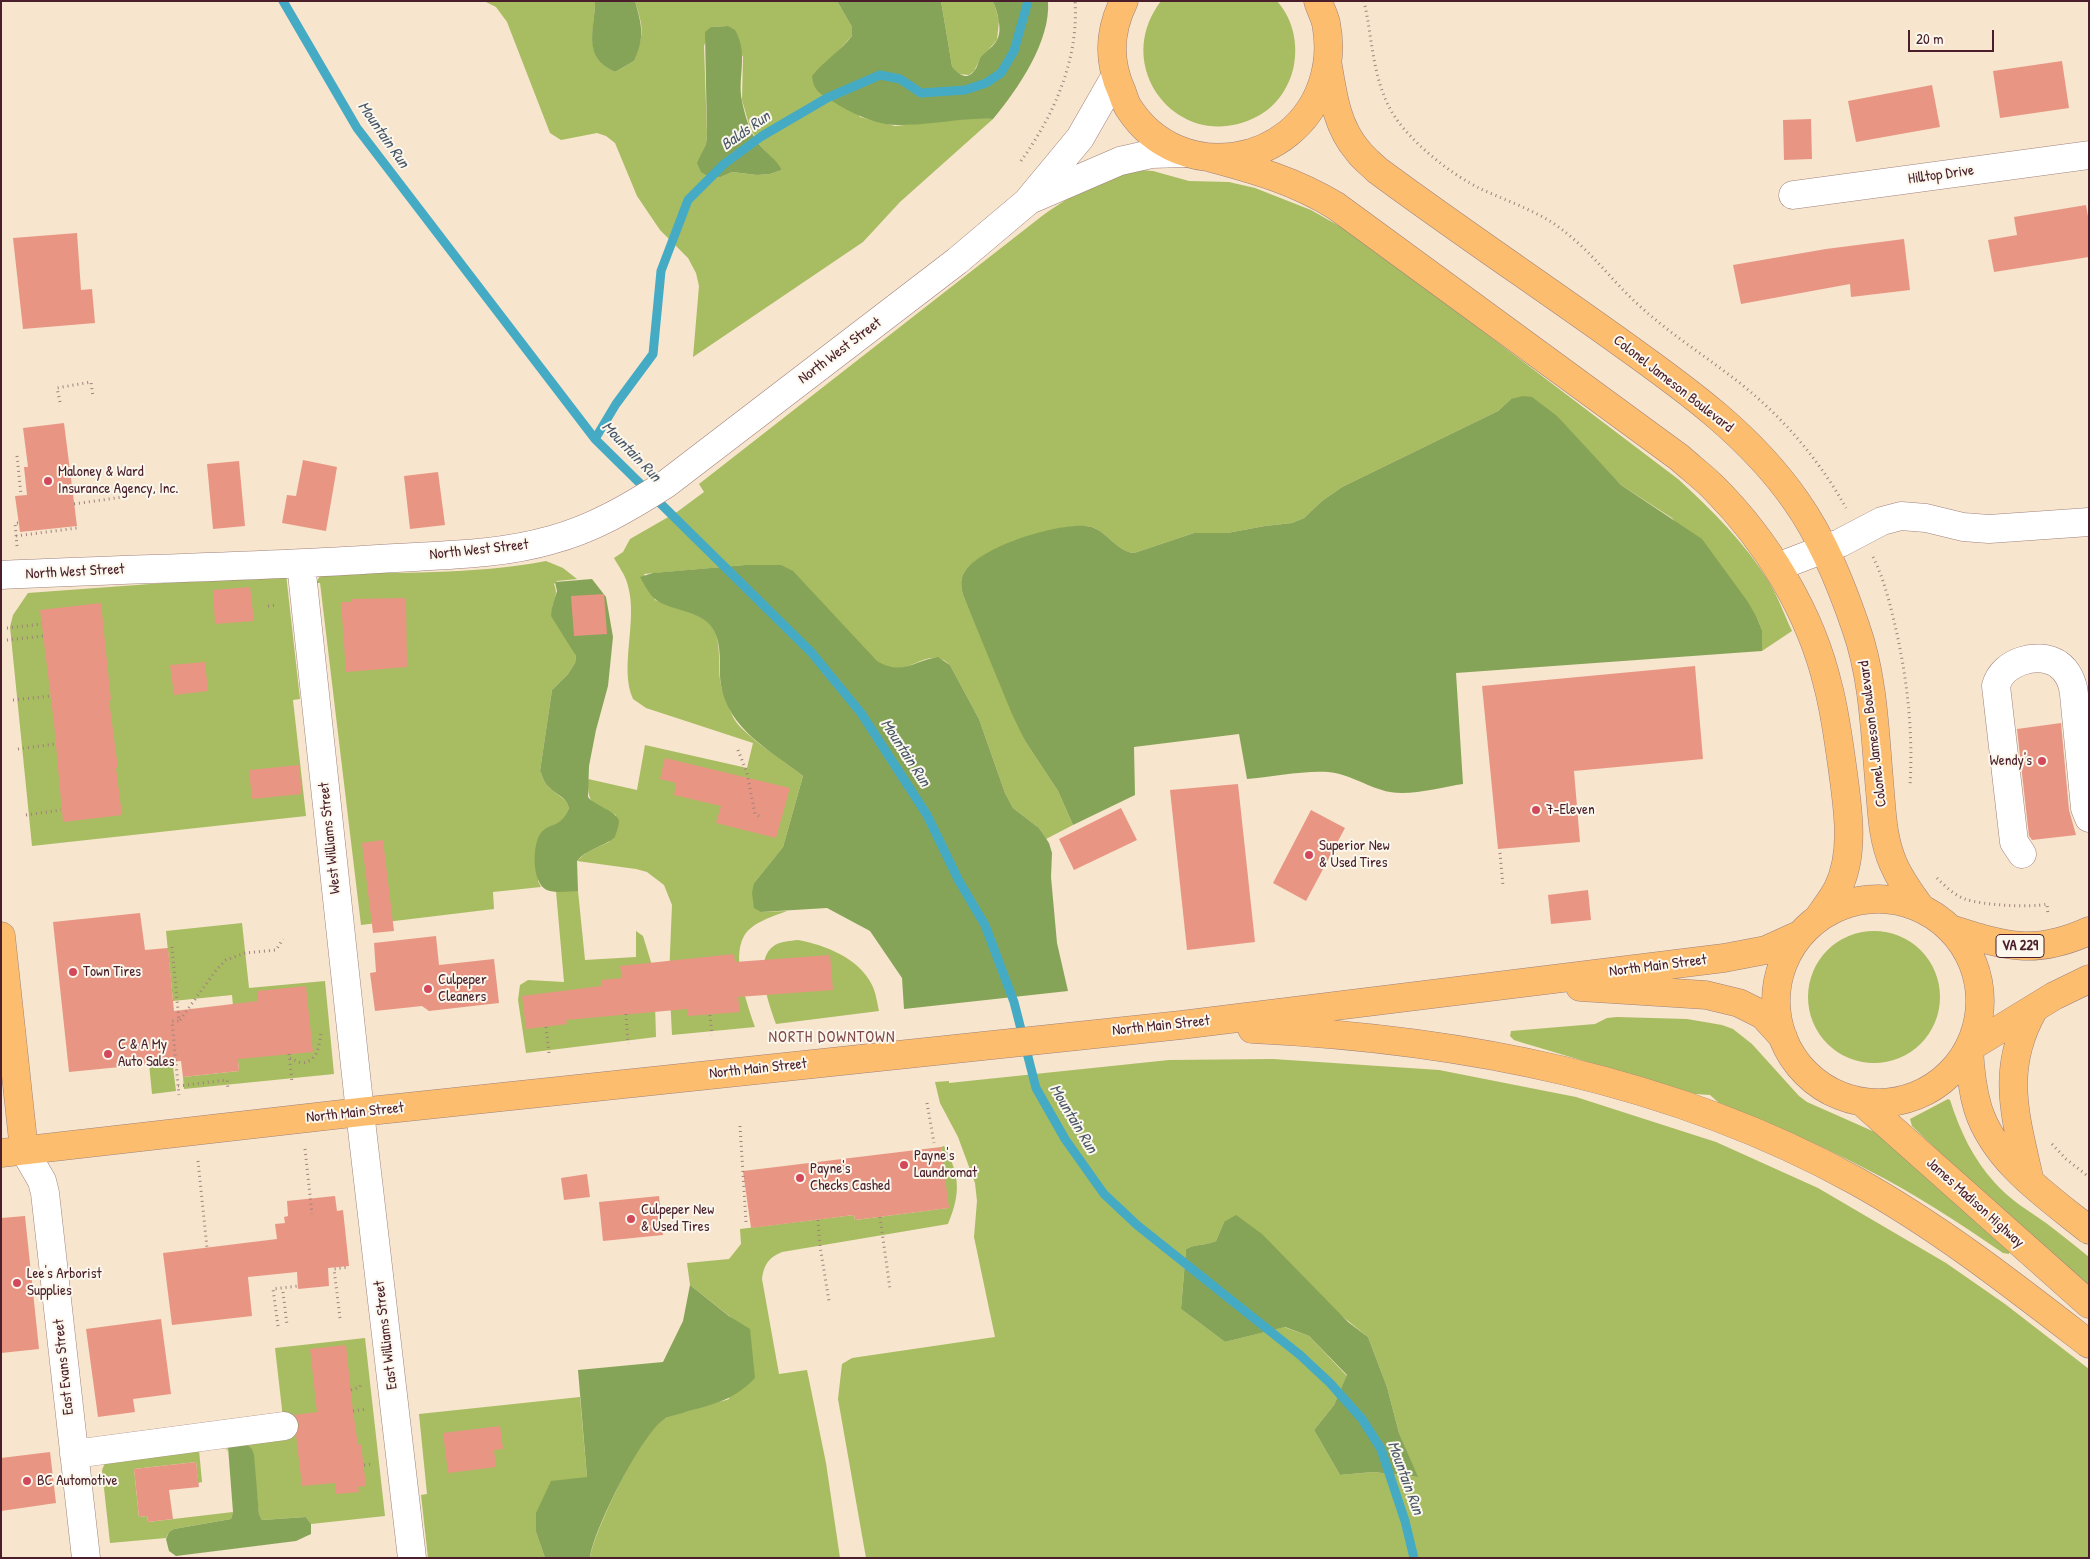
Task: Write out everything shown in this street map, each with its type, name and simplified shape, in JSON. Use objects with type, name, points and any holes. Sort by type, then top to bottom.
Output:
[{"type":"main road","points":[[1118,6],[1112,37],[1115,77],[1130,110],[1154,136],[1185,153],[1211,158],[1294,183],[1336,206],[1680,458],[1714,488],[1743,520],[1777,568],[1799,608],[1815,645],[1828,685],[1837,730],[1849,842],[1845,866],[1838,888],[1819,917]]},
{"type":"main road","points":[[1211,158],[1244,156],[1274,144],[1300,124],[1318,98],[1328,66],[1329,44],[1324,8]]},
{"type":"main road","name":"Colonel Jameson Boulevard","points":[[1328,66],[1337,115],[1357,151],[1417,200],[1528,275],[1701,402],[1737,433],[1770,467],[1796,501],[1824,549],[1843,591],[1858,632],[1868,676],[1884,834],[1892,861],[1903,885],[1921,908]]},
{"type":"main road","name":"North Main Street","points":[[1874,898],[1895,900],[1921,908],[1935,915],[1952,929],[1965,945],[1975,965],[1980,986],[1981,1007],[1978,1028],[1969,1048],[1953,1071],[1943,1081],[1925,1092],[1883,1104],[1862,1102],[1841,1096],[1822,1086],[1805,1073],[1792,1056],[1783,1036],[1777,1016],[1777,987],[1787,953],[1799,935],[1819,917],[1852,901],[1874,898]]},
{"type":"main road","name":"North Main Street","points":[[1952,929],[2000,944],[2020,946],[2050,945],[2089,931]]},
{"type":"main road","name":"North Main Street","points":[[13,1152],[360,1112],[1181,1025],[1724,958],[1766,950],[1799,935]]},
{"type":"main road","points":[[1,936],[13,1152]]},
{"type":"main road","name":"North Main Street","points":[[1969,1048],[2054,996],[2089,979]]},
{"type":"main road","name":"North Main Street","points":[[1514,983],[1706,996],[1739,1004],[1763,1015],[1783,1036]]},
{"type":"main road","points":[[2030,1182],[2015,1117],[2013,1083],[2019,1041],[2023,1028],[2034,1009]]},
{"type":"main road","points":[[1181,1025],[1299,1031],[1447,1047],[1557,1067],[1661,1096],[1779,1142],[1857,1181],[1903,1209],[1974,1257],[2089,1344]]},
{"type":"main road","points":[[1969,1048],[1971,1079],[1978,1110],[1984,1125],[2000,1151],[2030,1182],[2089,1230]]},
{"type":"main road","name":"James Madison Highway","points":[[1862,1102],[2089,1304]]},
{"type":"street","name":"North West Street","points":[[1,575],[300,564],[519,548],[575,533],[623,510],[666,484],[957,261],[1026,202],[1080,138],[1115,77]]},
{"type":"street","name":"North West Street","points":[[1026,202],[1120,161],[1151,154],[1185,153]]},
{"type":"street","name":"Hilltop Drive","points":[[1793,195],[2089,155]]},
{"type":"street","points":[[1777,568],[1840,543],[1870,526],[1901,516],[1926,518],[1963,527],[1989,530],[2089,522]]},
{"type":"street","name":"West Williams Street","points":[[300,564],[360,1112]]},
{"type":"street","points":[[2022,854],[2014,842],[1996,686],[2002,672],[2014,664],[2037,660],[2053,662],[2064,670],[2071,681],[2074,694],[2085,808],[2089,818]]},
{"type":"street","name":"East Williams Street","points":[[360,1112],[412,1558]]},
{"type":"street","name":"East Evans Street","points":[[13,1152],[42,1181],[45,1193],[86,1558]]},
{"type":"street","points":[[74,1454],[284,1426]]},
{"type":"path","points":[[1019,164],[1038,137],[1058,97],[1074,38],[1076,1]]},
{"type":"path","points":[[1364,1],[1370,28],[1374,63],[1382,91],[1395,117],[1420,144],[1470,182],[1551,222],[1576,240],[1642,308],[1748,390],[1783,422],[1827,476],[1846,508]]},
{"type":"path","points":[[60,402],[58,388],[91,382],[93,397]]},
{"type":"path","points":[[17,456],[21,495]]},
{"type":"path","points":[[74,504],[123,497]]},
{"type":"path","points":[[18,552],[15,523],[19,523]]},
{"type":"path","points":[[16,536],[76,528]]},
{"type":"path","points":[[1870,551],[1884,583],[1905,672],[1912,743],[1910,795]]},
{"type":"path","points":[[6,628],[42,624]]},
{"type":"path","points":[[7,640],[43,636]]},
{"type":"path","points":[[14,700],[51,696]]},
{"type":"path","points":[[18,749],[55,744]]},
{"type":"path","points":[[738,750],[747,773],[755,814],[759,816]]},
{"type":"path","points":[[26,815],[61,810]]},
{"type":"path","points":[[1500,852],[1503,886]]},
{"type":"path","points":[[1933,874],[1951,891],[1966,899],[1978,902],[2031,907],[2046,904],[2049,916]]},
{"type":"path","points":[[179,1021],[221,964],[245,953],[276,950],[283,939]]},
{"type":"path","points":[[172,947],[179,1021]]},
{"type":"path","points":[[626,1014],[628,1044]]},
{"type":"path","points":[[710,1014],[712,1035]]},
{"type":"path","points":[[179,1021],[172,1021],[180,1095]]},
{"type":"path","points":[[546,1027],[549,1053]]},
{"type":"path","points":[[292,1082],[290,1056],[301,1063],[313,1059],[317,1054],[321,1030]]},
{"type":"path","points":[[178,1086],[227,1080],[228,1090]]},
{"type":"path","points":[[927,1103],[934,1144]]},
{"type":"path","points":[[740,1126],[746,1222]]},
{"type":"path","points":[[2048,1137],[2066,1159],[2089,1177]]},
{"type":"path","points":[[305,1149],[312,1214]]},
{"type":"path","points":[[198,1161],[208,1248]]},
{"type":"path","points":[[880,1217],[890,1289]]},
{"type":"path","points":[[818,1220],[820,1246],[829,1300]]},
{"type":"path","points":[[340,1318],[334,1269],[352,1267],[351,1263]]},
{"type":"path","points":[[328,1274],[334,1273]]},
{"type":"path","points":[[278,1326],[273,1289],[298,1286]]},
{"type":"path","points":[[283,1292],[287,1325]]},
{"type":"green space","points":[[484,1],[595,1],[594,50],[605,66],[615,72],[634,61],[640,44],[642,31],[635,1],[837,1],[852,27],[852,36],[835,54],[860,117],[895,126],[975,118],[993,119],[900,202],[863,242],[693,357],[699,286],[696,273],[688,258],[660,230],[637,196],[615,143],[606,136],[597,133],[561,140],[550,133],[507,22],[496,7]],"holes":[[[728,26],[743,57],[742,100],[750,128],[760,145],[782,170],[770,174],[757,175],[732,172],[721,177],[702,153],[707,135],[704,46],[711,27]]]},
{"type":"green space","points":[[595,1],[635,1],[641,25],[640,45],[634,61],[615,72],[604,66],[594,50],[592,32]]},
{"type":"green space","points":[[837,1],[941,1],[952,66],[959,74],[965,76],[971,74],[981,57],[999,36],[999,21],[993,1],[1048,1],[1048,16],[1039,48],[1031,64],[1013,94],[993,119],[896,125],[880,123],[854,113],[824,96],[814,85],[812,76],[852,36],[852,27]]},
{"type":"green space","points":[[941,1],[993,1],[994,3],[999,21],[997,40],[969,75],[957,74],[952,66]]},
{"type":"green space","points":[[1161,1],[1277,1],[1287,15],[1295,40],[1294,65],[1282,95],[1265,112],[1230,126],[1203,125],[1180,116],[1162,99],[1149,78],[1144,53],[1147,27]]},
{"type":"green space","points":[[728,26],[735,30],[741,48],[741,92],[748,124],[759,144],[782,170],[770,174],[757,175],[732,172],[721,177],[706,175],[701,172],[697,163],[706,144],[707,135],[705,32],[711,27]]},
{"type":"green space","points":[[1141,170],[1153,171],[1189,181],[1229,182],[1255,188],[1311,210],[1373,248],[1678,479],[1739,540],[1760,568],[1772,588],[1792,631],[1762,651],[1762,630],[1757,618],[1672,518],[1621,485],[1598,461],[1511,399],[1498,411],[1342,487],[1322,501],[1304,518],[1292,523],[1227,533],[1194,533],[1134,553],[1121,548],[1099,530],[1092,527],[1073,526],[1021,539],[1003,546],[974,562],[965,571],[962,578],[961,585],[964,596],[1025,741],[1058,791],[1073,825],[1046,839],[1039,828],[1013,808],[1005,793],[979,719],[950,665],[943,660],[928,658],[905,667],[897,668],[889,668],[882,665],[868,654],[836,618],[781,565],[745,565],[644,574],[655,600],[691,613],[710,624],[719,648],[722,689],[733,717],[745,732],[803,776],[783,847],[754,883],[761,912],[787,911],[752,927],[744,936],[740,946],[739,957],[742,982],[755,1027],[672,1035],[669,977],[672,905],[664,885],[647,872],[577,861],[587,852],[609,842],[616,815],[593,803],[589,794],[588,779],[637,790],[645,745],[747,768],[753,743],[646,708],[633,699],[629,687],[628,673],[631,600],[626,579],[614,558],[623,552],[630,539],[677,512],[704,492],[699,484],[1042,216],[1088,187],[1114,176]]},
{"type":"green space","points":[[1523,396],[1532,397],[1557,416],[1621,485],[1702,539],[1748,602],[1757,618],[1762,630],[1762,651],[1456,673],[1463,784],[1426,791],[1390,792],[1344,775],[1328,772],[1299,773],[1247,779],[1239,734],[1134,747],[1135,795],[1073,825],[1058,791],[1025,741],[1012,714],[964,596],[961,585],[962,578],[965,571],[974,562],[987,553],[1020,538],[1072,526],[1092,527],[1099,530],[1121,548],[1134,553],[1194,533],[1227,533],[1292,523],[1304,518],[1322,501],[1342,487],[1498,411],[1511,399]]},
{"type":"green space","points":[[546,561],[563,568],[577,579],[557,581],[554,584],[556,593],[552,607],[576,656],[575,663],[568,674],[552,690],[540,771],[546,784],[564,799],[569,808],[562,821],[549,827],[538,881],[541,887],[493,892],[494,909],[361,925],[320,583],[316,583],[321,574],[463,571]]},
{"type":"green space","points":[[745,565],[781,565],[793,571],[877,661],[894,667],[901,667],[938,657],[950,665],[979,719],[1005,793],[1013,808],[1039,828],[1049,843],[1052,853],[1051,877],[1057,943],[1068,991],[904,1009],[902,978],[870,931],[827,908],[761,912],[754,908],[752,893],[754,883],[783,847],[803,776],[753,738],[732,714],[725,701],[721,685],[719,646],[710,625],[698,616],[667,606],[655,599],[640,577],[653,573]]},
{"type":"green space","points":[[286,574],[300,699],[293,700],[306,816],[32,846],[10,627],[13,615],[28,593]]},
{"type":"green space","points":[[592,579],[606,597],[613,637],[608,686],[596,730],[589,766],[588,797],[615,815],[619,823],[615,837],[585,854],[577,861],[578,891],[553,892],[544,888],[537,876],[535,850],[542,831],[562,820],[569,808],[564,799],[546,784],[540,771],[552,690],[568,674],[575,663],[576,656],[551,616],[557,591],[555,582]]},
{"type":"green space","points":[[556,891],[578,891],[585,960],[636,957],[636,931],[643,936],[654,972],[656,1037],[526,1053],[518,1000],[520,985],[528,980],[564,982]]},
{"type":"green space","points":[[242,923],[249,988],[325,981],[334,1074],[184,1089],[183,1077],[239,1071],[232,995],[173,1001],[166,931]]},
{"type":"green space","points":[[1874,931],[1887,932],[1899,936],[1921,950],[1935,972],[1939,984],[1939,1010],[1935,1022],[1921,1044],[1899,1058],[1887,1062],[1874,1063],[1861,1062],[1849,1058],[1827,1044],[1813,1022],[1809,1010],[1808,997],[1809,984],[1813,972],[1827,950],[1849,936],[1861,932]]},
{"type":"green space","points":[[798,940],[830,949],[859,967],[872,985],[879,1011],[776,1024],[764,982],[764,960],[768,952],[775,945]]},
{"type":"green space","points":[[166,1011],[176,1091],[152,1094],[147,1043]]},
{"type":"green space","points":[[1607,1018],[1687,1019],[1722,1025],[1733,1029],[1752,1044],[1799,1096],[1807,1102],[1877,1133],[2009,1250],[2009,1254],[2003,1253],[1936,1209],[1884,1178],[1812,1142],[1719,1103],[1710,1095],[1695,1094],[1520,1042],[1510,1036],[1511,1031],[1595,1024]]},
{"type":"green space","points":[[1273,1059],[1439,1070],[1576,1097],[1716,1142],[1818,1188],[1946,1263],[2005,1304],[2089,1369],[2089,1558],[866,1558],[838,1399],[842,1364],[852,1358],[995,1337],[974,1237],[977,1201],[975,1183],[958,1137],[940,1103],[935,1082],[949,1081],[949,1083],[1169,1060]],"holes":[[[1224,1222],[1368,1337],[1387,1387],[1399,1433],[1417,1477],[1373,1472],[1340,1475],[1314,1430],[1334,1405],[1347,1376],[1309,1336],[1284,1327],[1225,1342],[1181,1309],[1186,1249],[1216,1241]]]},
{"type":"green space","points":[[1948,1099],[1968,1144],[1980,1164],[1995,1183],[2013,1200],[2052,1227],[2089,1257],[2089,1296],[1912,1126],[1910,1119]]},
{"type":"green space","points":[[944,1146],[953,1166],[957,1184],[955,1203],[948,1224],[782,1252],[770,1259],[763,1274],[762,1279],[779,1374],[807,1370],[826,1463],[840,1558],[590,1558],[599,1529],[618,1486],[651,1431],[665,1418],[729,1399],[737,1322],[690,1285],[687,1263],[729,1259],[741,1244],[740,1229],[854,1215],[855,1220],[948,1208],[941,1147]]},
{"type":"green space","points":[[1236,1215],[1262,1234],[1348,1322],[1368,1337],[1387,1387],[1399,1433],[1418,1477],[1373,1472],[1340,1475],[1314,1430],[1334,1405],[1347,1375],[1309,1336],[1285,1327],[1225,1342],[1181,1309],[1186,1249],[1216,1241],[1224,1222]]},
{"type":"green space","points":[[690,1285],[729,1316],[750,1329],[755,1378],[740,1391],[724,1400],[666,1418],[656,1426],[620,1482],[600,1526],[590,1558],[545,1558],[536,1532],[536,1513],[551,1481],[587,1477],[578,1370],[663,1362],[683,1321]]},
{"type":"green space","points":[[365,1338],[385,1516],[311,1524],[306,1517],[262,1520],[259,1514],[252,1449],[228,1447],[227,1452],[226,1444],[283,1418],[275,1348]]},
{"type":"green space","points":[[580,1397],[587,1477],[543,1501],[536,1514],[536,1532],[545,1558],[428,1558],[421,1495],[427,1494],[419,1414]]},
{"type":"green space","points":[[245,1443],[252,1449],[254,1455],[259,1514],[262,1520],[306,1517],[311,1524],[311,1534],[296,1541],[176,1556],[169,1551],[166,1539],[169,1532],[174,1529],[231,1519],[233,1512],[228,1447]]},
{"type":"green space","points":[[199,1450],[202,1482],[198,1483],[196,1462],[134,1469],[139,1517],[147,1516],[148,1522],[233,1512],[231,1519],[174,1529],[169,1532],[166,1538],[110,1543],[102,1470],[105,1463]]},
{"type":"building","points":[[2062,61],[2069,108],[2000,118],[1993,71]]},
{"type":"building","points":[[1932,85],[1940,127],[1856,142],[1848,101]]},
{"type":"building","points":[[1811,119],[1812,159],[1784,160],[1783,120]]},
{"type":"building","points":[[2086,205],[2089,222],[2089,257],[1994,272],[1988,240],[2017,235],[2014,217]]},
{"type":"building","points":[[77,233],[81,290],[92,289],[95,323],[23,329],[13,238]]},
{"type":"building","points":[[1904,239],[1910,290],[1851,297],[1850,284],[1741,304],[1733,265],[1826,249]]},
{"type":"building","name":"Maloney & Ward Insurance Agency, Inc.","points":[[64,423],[77,526],[20,532],[15,496],[27,495],[24,467],[28,467],[23,428]]},
{"type":"building","points":[[303,460],[337,467],[326,531],[282,523],[287,495],[296,496]]},
{"type":"building","points":[[239,461],[245,526],[213,529],[207,464]]},
{"type":"building","points":[[438,472],[445,525],[410,529],[404,476]]},
{"type":"building","points":[[250,587],[254,621],[215,624],[213,590]]},
{"type":"building","points":[[604,594],[607,634],[574,636],[571,596]]},
{"type":"building","points":[[406,598],[407,667],[346,672],[341,602],[351,602],[351,599]]},
{"type":"building","points":[[101,603],[111,700],[109,700],[122,815],[63,822],[54,723],[40,610]]},
{"type":"building","points":[[205,662],[208,691],[174,695],[170,665]]},
{"type":"building","points":[[1695,666],[1703,759],[1574,771],[1580,842],[1498,849],[1482,686]]},
{"type":"building","name":"Wendy's","points":[[2061,723],[2069,810],[2076,835],[2032,840],[2029,836],[2017,729]]},
{"type":"building","points":[[665,758],[790,788],[776,838],[716,823],[721,806],[674,795],[676,783],[660,779]]},
{"type":"building","points":[[299,765],[302,794],[252,799],[249,770]]},
{"type":"building","points":[[1238,784],[1255,942],[1187,950],[1170,790]]},
{"type":"building","points":[[1121,808],[1137,840],[1074,870],[1059,839]]},
{"type":"building","name":"Superior New & Used Tires","points":[[1311,810],[1345,828],[1306,901],[1273,883]]},
{"type":"building","points":[[383,840],[394,931],[373,933],[362,843]]},
{"type":"building","points":[[1588,890],[1591,920],[1551,924],[1548,895]]},
{"type":"building","points":[[140,913],[145,950],[168,948],[174,1011],[258,1001],[257,991],[306,986],[313,1052],[238,1059],[239,1071],[183,1077],[181,1061],[69,1072],[53,922]]},
{"type":"building","name":"Culpeper Cleaners","points":[[436,936],[439,965],[494,959],[499,1003],[429,1011],[422,1006],[375,1011],[370,973],[376,972],[374,943]]},
{"type":"building","points":[[734,954],[735,962],[830,955],[833,990],[738,997],[740,1012],[688,1016],[687,1009],[566,1020],[567,1024],[526,1029],[522,996],[601,986],[601,980],[622,978],[620,966]]},
{"type":"building","points":[[941,1147],[949,1208],[855,1220],[854,1215],[751,1228],[743,1171]]},
{"type":"building","points":[[587,1174],[590,1197],[564,1200],[561,1178]]},
{"type":"building","points":[[335,1196],[337,1211],[343,1210],[349,1266],[328,1268],[329,1286],[298,1289],[297,1272],[248,1277],[252,1316],[172,1325],[163,1253],[277,1239],[275,1224],[285,1223],[284,1217],[288,1216],[287,1201]]},
{"type":"building","name":"Culpeper New & Used Tires","points":[[659,1196],[663,1235],[603,1241],[599,1202]]},
{"type":"building","name":"Lee's Arborist Supplies","points":[[25,1216],[39,1349],[1,1353],[1,1218]]},
{"type":"building","points":[[161,1319],[171,1394],[133,1399],[135,1412],[98,1417],[86,1329]]},
{"type":"building","points":[[346,1345],[353,1411],[358,1445],[361,1444],[366,1486],[358,1487],[359,1492],[336,1494],[335,1483],[302,1486],[296,1435],[299,1424],[294,1415],[317,1412],[310,1349]]},
{"type":"building","points":[[500,1426],[503,1449],[494,1450],[496,1467],[448,1473],[443,1433]]},
{"type":"building","name":"BC Automotive","points":[[50,1452],[56,1503],[1,1511],[1,1458]]},
{"type":"building","points":[[196,1462],[199,1487],[169,1490],[173,1519],[148,1522],[147,1516],[139,1517],[134,1469]]},
{"type":"waterway","name":"Mountain Run","points":[[283,1],[357,128],[595,439],[811,652],[861,713],[927,815],[959,881],[985,925],[1014,1002],[1036,1088],[1065,1139],[1104,1194],[1137,1225],[1300,1355],[1330,1383],[1362,1419],[1381,1449],[1405,1521],[1414,1558]]},
{"type":"waterway","name":"Balds Run","points":[[595,439],[616,404],[653,354],[661,271],[688,200],[724,164],[762,136],[827,98],[880,75],[900,79],[921,93],[965,90],[986,83],[1001,73],[1014,51],[1028,1]]},
{"type":"place","name":"Maloney & Ward Insurance Agency, Inc.","points":[[48,481]]},
{"type":"place","name":"Wendy's","points":[[2042,761]]},
{"type":"place","name":"7-Eleven","points":[[1536,810]]},
{"type":"place","name":"Superior New & Used Tires","points":[[1309,855]]},
{"type":"place","name":"Town Tires","points":[[73,972]]},
{"type":"place","name":"Culpeper Cleaners","points":[[428,989]]},
{"type":"place","name":"C & A My Auto Sales","points":[[108,1054]]},
{"type":"place","name":"Payne's Laundromat","points":[[904,1165]]},
{"type":"place","name":"Payne's Checks Cashed","points":[[800,1178]]},
{"type":"place","name":"Culpeper New & Used Tires","points":[[631,1219]]},
{"type":"place","name":"Lee's Arborist Supplies","points":[[17,1283]]},
{"type":"place","name":"BC Automotive","points":[[27,1481]]},
{"type":"district","name":"NORTH DOWNTOWN","points":[[832,1038]]}]
